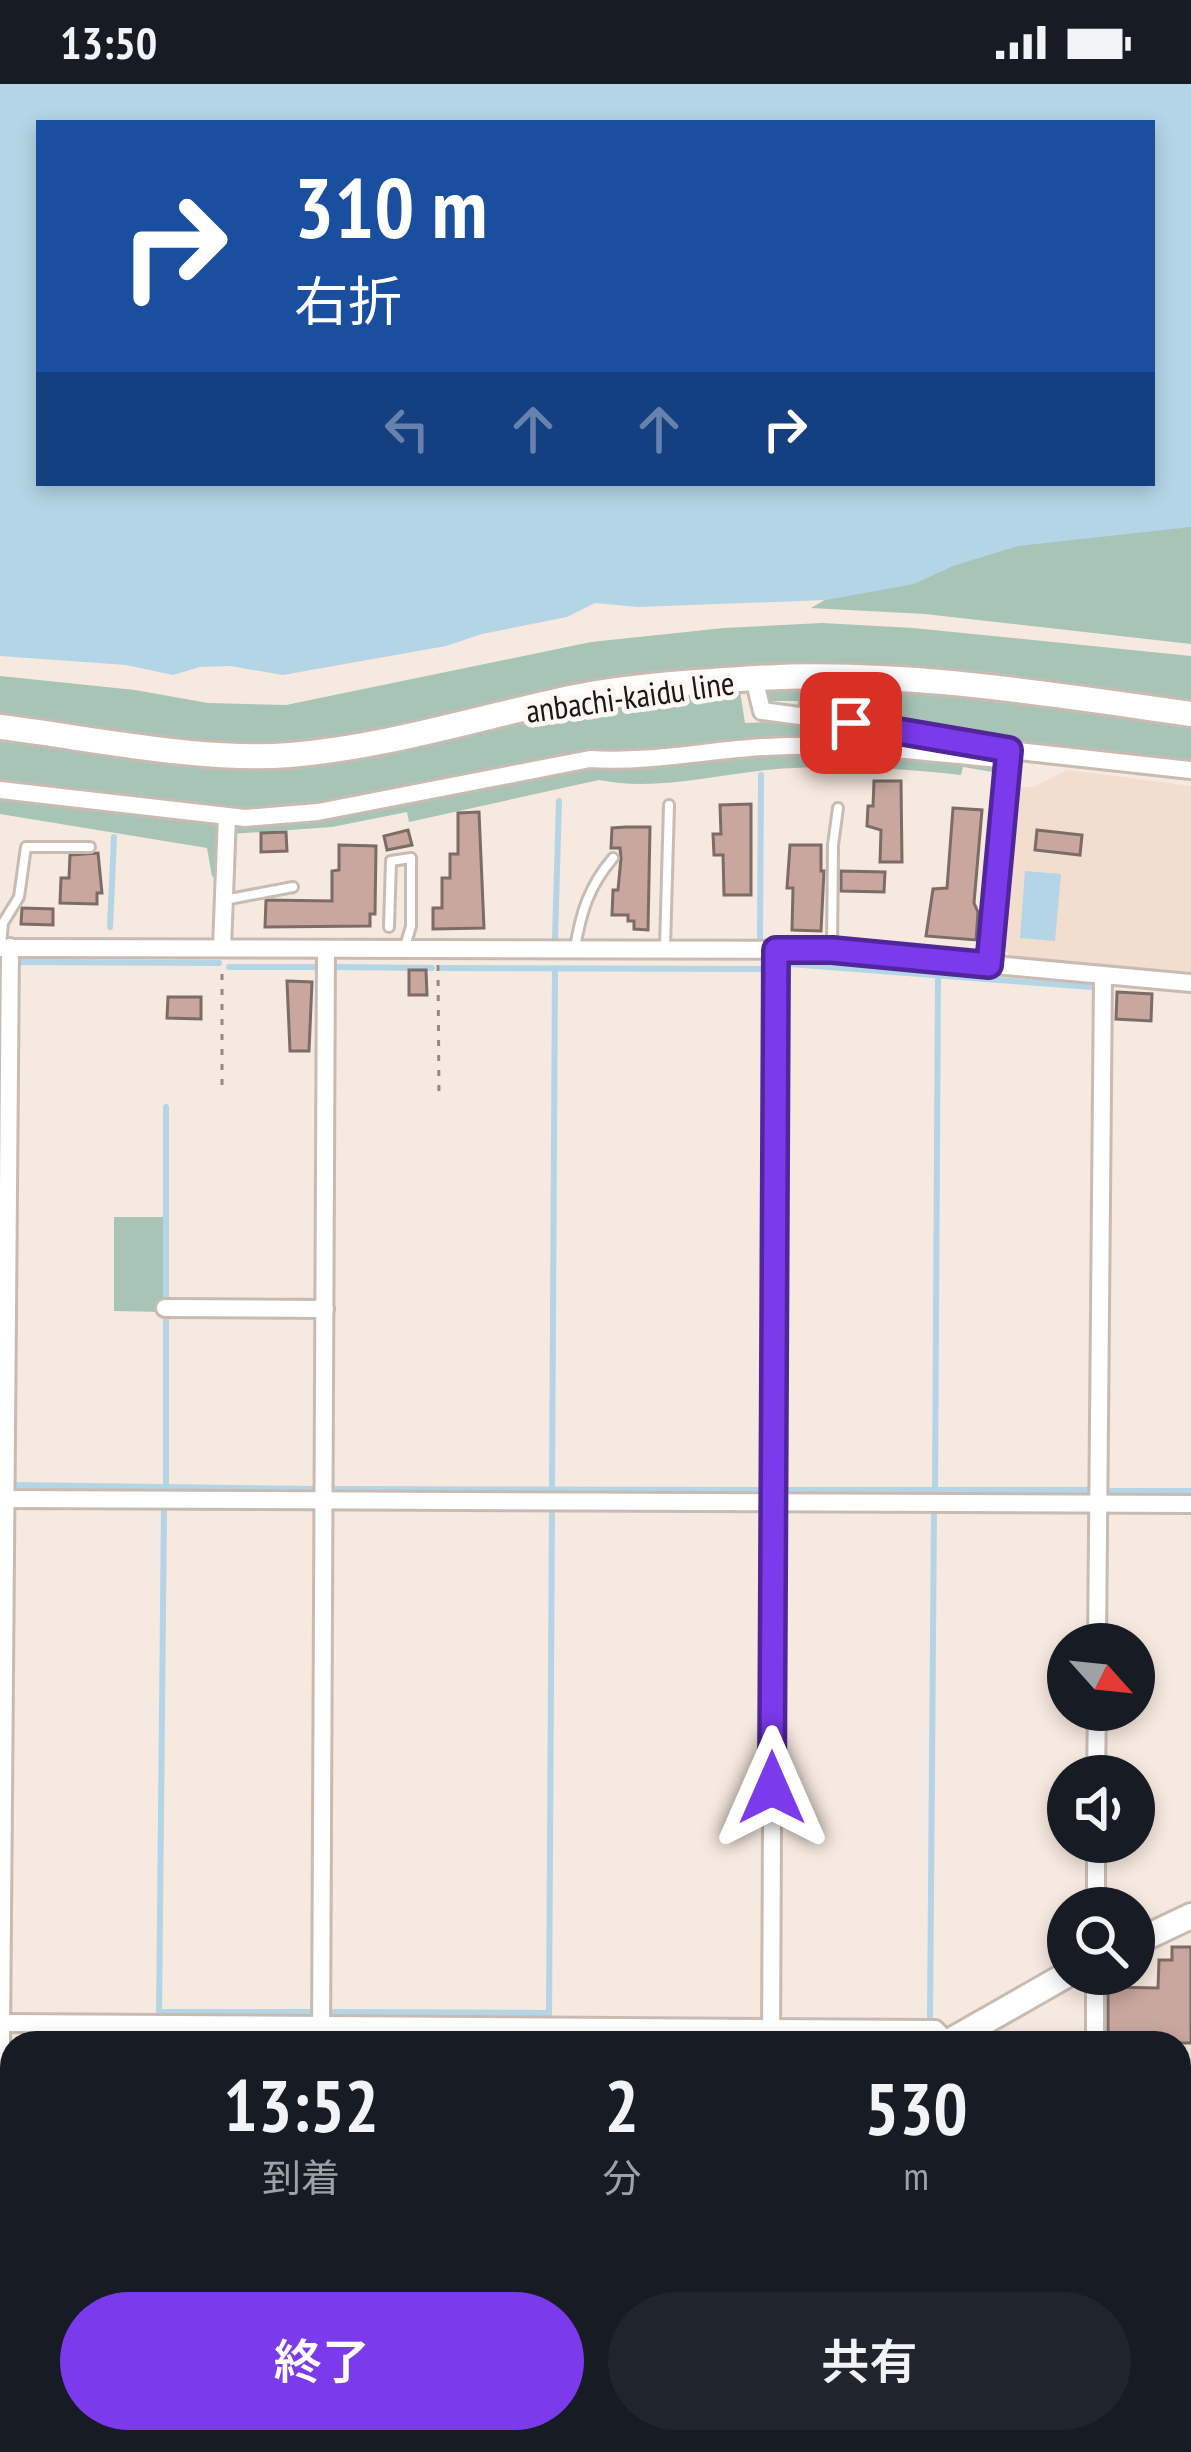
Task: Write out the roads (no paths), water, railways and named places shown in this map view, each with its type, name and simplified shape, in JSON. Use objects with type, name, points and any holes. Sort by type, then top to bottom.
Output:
[{"type":"main road","name":"anbachi-kaidu line","points":[[0,727],[223,754],[284,755],[334,751],[580,696],[754,678],[837,675],[1191,714]]},
{"type":"main road","points":[[1155,1933],[1191,1916]]},
{"type":"main road","points":[[969,2031],[1047,1986]]},
{"type":"street","points":[[754,678],[762,711],[896,728],[1009,755]]},
{"type":"street","points":[[0,790],[245,818],[318,812],[590,758],[631,762],[768,747],[892,748],[1191,770]]},
{"type":"street","points":[[989,965],[1009,755]]},
{"type":"street","points":[[222,948],[226,816]]},
{"type":"street","points":[[4,2031],[3,948],[832,950],[1191,983]]},
{"type":"street","points":[[321,2031],[326,950]]},
{"type":"street","points":[[771,2031],[776,950]]},
{"type":"street","points":[[1097,1623],[1103,977]]},
{"type":"street","points":[[165,1308],[326,1309]]},
{"type":"street","points":[[2,1499],[1191,1504]]},
{"type":"street","points":[[1095,1995],[1095,2031]]},
{"type":"street","points":[[4,2023],[235,2031]]},
{"type":"street","points":[[893,2031],[935,2031]]},
{"type":"street","points":[[0,2396],[0,2452]]},
{"type":"lane","points":[[664,950],[669,805]]},
{"type":"lane","points":[[832,950],[838,808]]},
{"type":"lane","points":[[3,948],[2,923],[19,898],[26,847],[90,847]]},
{"type":"lane","points":[[389,927],[391,861],[410,858],[411,926],[403,951]]},
{"type":"lane","points":[[574,951],[580,914],[594,880],[613,858]]},
{"type":"lane","points":[[224,900],[293,887]]},
{"type":"water","points":[[0,84],[1191,84],[1191,527],[1018,546],[914,584],[826,600],[638,607],[595,603],[567,617],[446,646],[283,675],[230,666],[200,667],[173,675],[126,665],[0,656]]},
{"type":"water","points":[[1025,871],[1061,874],[1055,941],[1020,938]]},
{"type":"waterway","points":[[760,939],[761,775]]},
{"type":"waterway","points":[[555,939],[559,801]]},
{"type":"waterway","points":[[110,927],[114,837]]},
{"type":"waterway","points":[[13,962],[219,963]]},
{"type":"waterway","points":[[790,964],[1091,987]]},
{"type":"waterway","points":[[229,967],[317,967]]},
{"type":"waterway","points":[[333,967],[432,968]]},
{"type":"waterway","points":[[442,968],[769,969]]},
{"type":"waterway","points":[[552,1490],[555,968]]},
{"type":"waterway","points":[[935,1496],[938,973]]},
{"type":"waterway","points":[[166,1107],[166,1301]]},
{"type":"waterway","points":[[166,1315],[166,1485]]},
{"type":"waterway","points":[[12,1485],[316,1489]]},
{"type":"waterway","points":[[334,1489],[765,1490]]},
{"type":"waterway","points":[[779,1490],[1089,1490]]},
{"type":"waterway","points":[[1105,1491],[1191,1491]]},
{"type":"waterway","points":[[159,2017],[164,1508]]},
{"type":"waterway","points":[[549,2018],[552,1510]]},
{"type":"waterway","points":[[930,2019],[934,1511]]},
{"type":"waterway","points":[[160,2012],[314,2012]]},
{"type":"waterway","points":[[330,2012],[548,2013]]}]
